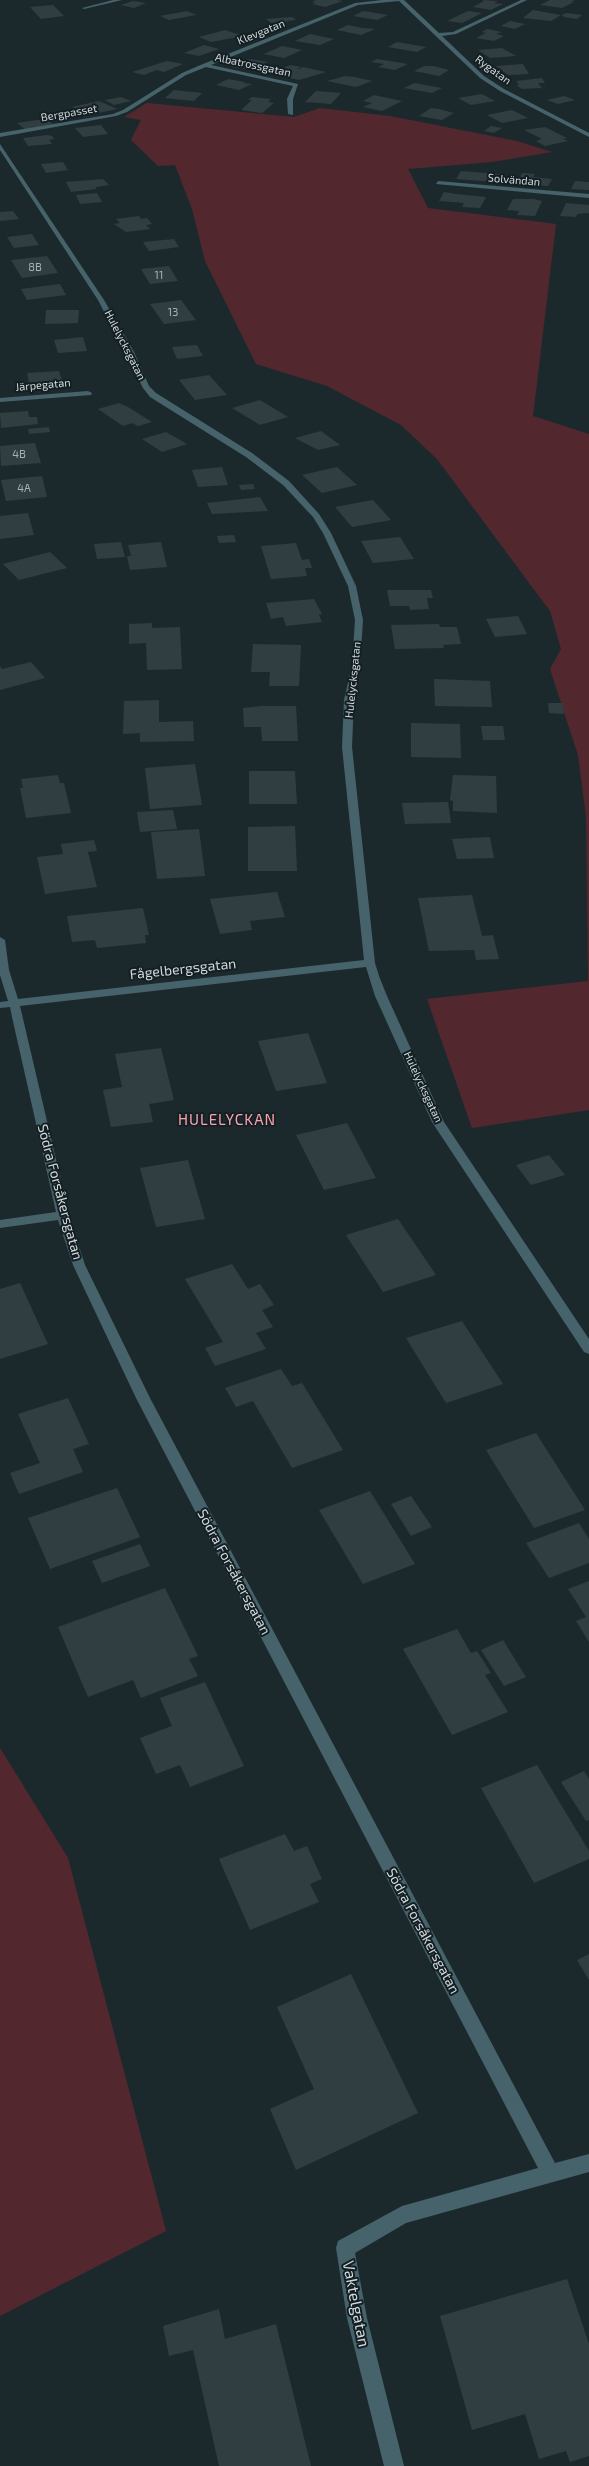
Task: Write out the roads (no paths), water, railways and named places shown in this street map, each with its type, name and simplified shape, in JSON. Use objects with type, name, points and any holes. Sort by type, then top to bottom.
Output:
[{"type":"street","points":[[84,8],[120,0]]},
{"type":"street","name":"Rygatan","points":[[399,0],[482,77],[502,90],[589,134]]},
{"type":"street","name":"Klevgatan","points":[[139,102],[184,74],[357,4],[399,0]]},
{"type":"street","points":[[436,35],[454,33],[525,0]]},
{"type":"street","name":"Albatrossgatan","points":[[205,65],[296,85],[290,99],[291,114]]},
{"type":"street","name":"Bergpasset","points":[[0,135],[114,115],[139,102]]},
{"type":"street","name":"Hulelycksgatan","points":[[0,146],[101,300],[130,352],[146,386],[153,395],[249,455],[286,483],[316,516],[327,533],[352,586],[358,620],[356,665],[349,700],[347,748],[370,963],[381,996],[438,1122],[506,1228],[589,1349]]},
{"type":"street","name":"Solvändan","points":[[438,183],[589,196]]},
{"type":"street","name":"Järpegatan","points":[[0,400],[88,393]]},
{"type":"street","name":"Södra Forsåkersgatan","points":[[0,940],[7,1004],[63,1215],[79,1265],[143,1398],[550,2173]]},
{"type":"street","name":"Fågelbergsgatan","points":[[7,1004],[370,963]]},
{"type":"street","points":[[0,1224],[63,1215]]},
{"type":"street","name":"Vaktelgatan","points":[[394,2466],[357,2318],[345,2248],[402,2215],[589,2163]]},
{"type":"district","name":"HULELYCKAN","points":[[227,1120]]}]
